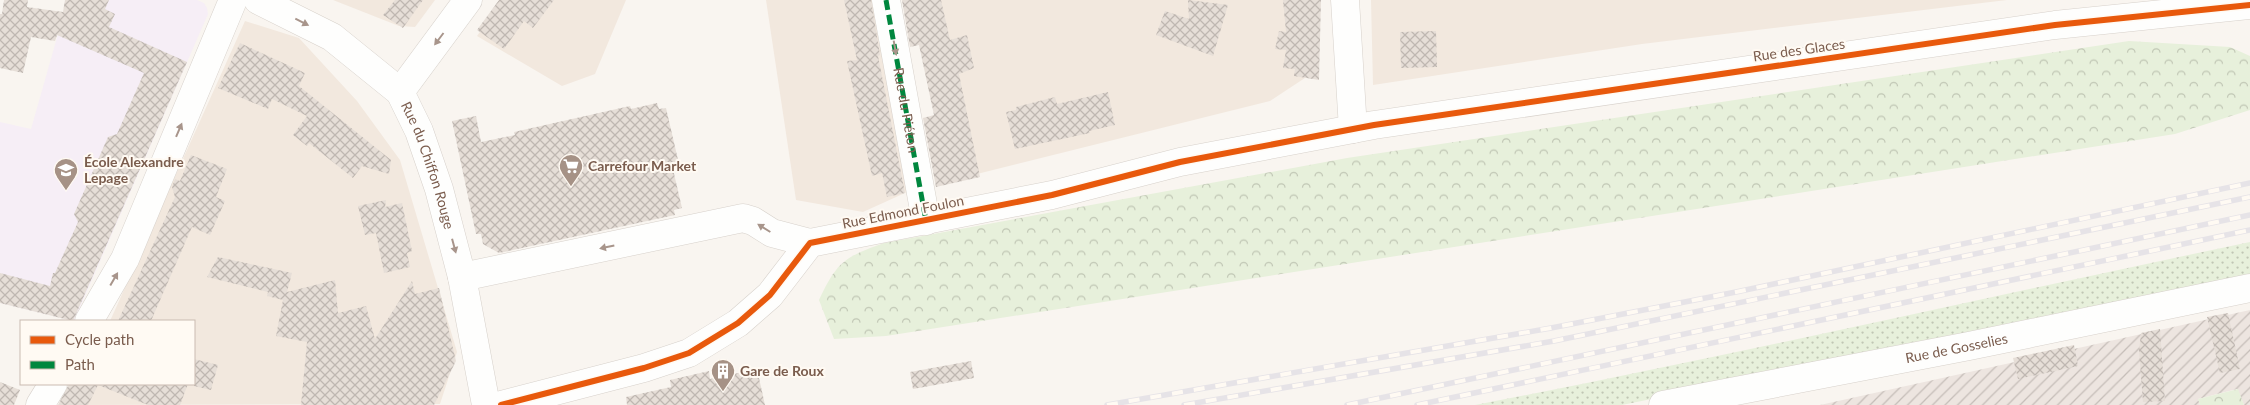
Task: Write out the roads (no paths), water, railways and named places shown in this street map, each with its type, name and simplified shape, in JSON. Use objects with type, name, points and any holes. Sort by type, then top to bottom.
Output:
[{"type":"street","points":[[90,320],[125,260],[233,0]]},
{"type":"street","name":"Rue du Chiffon Rouge","points":[[258,0],[332,37],[400,92],[419,131],[439,189],[462,277],[486,405]]},
{"type":"street","points":[[400,92],[468,0]]},
{"type":"street","name":"Rue du Piéton","points":[[886,0],[926,221]]},
{"type":"street","points":[[1345,0],[1353,129]]},
{"type":"street","name":"Rue des Glaces","points":[[1353,129],[2055,26],[2250,5]]},
{"type":"street","name":"Rue Edmond Foulon","points":[[810,243],[1052,195],[1180,162],[1353,129]]},
{"type":"street","points":[[462,277],[743,218],[753,221],[772,233],[810,243],[770,294],[738,323],[689,353],[644,368],[501,405]]},
{"type":"street","name":"Rue de Gosselies","points":[[1663,405],[2250,288]]},
{"type":"street","points":[[40,405],[52,385]]},
{"type":"railway","points":[[1107,405],[1551,328],[1736,292],[2250,183]]},
{"type":"railway","points":[[1184,405],[1554,341],[2250,197]]},
{"type":"railway","points":[[1347,405],[2250,215]]},
{"type":"railway","points":[[1417,405],[2250,230]]},
{"type":"place","name":"Carrefour Market","points":[[571,187]]},
{"type":"place","name":"École Alexandre Lepage","points":[[66,191]]},
{"type":"place","name":"Gare de Roux","points":[[723,392]]}]
